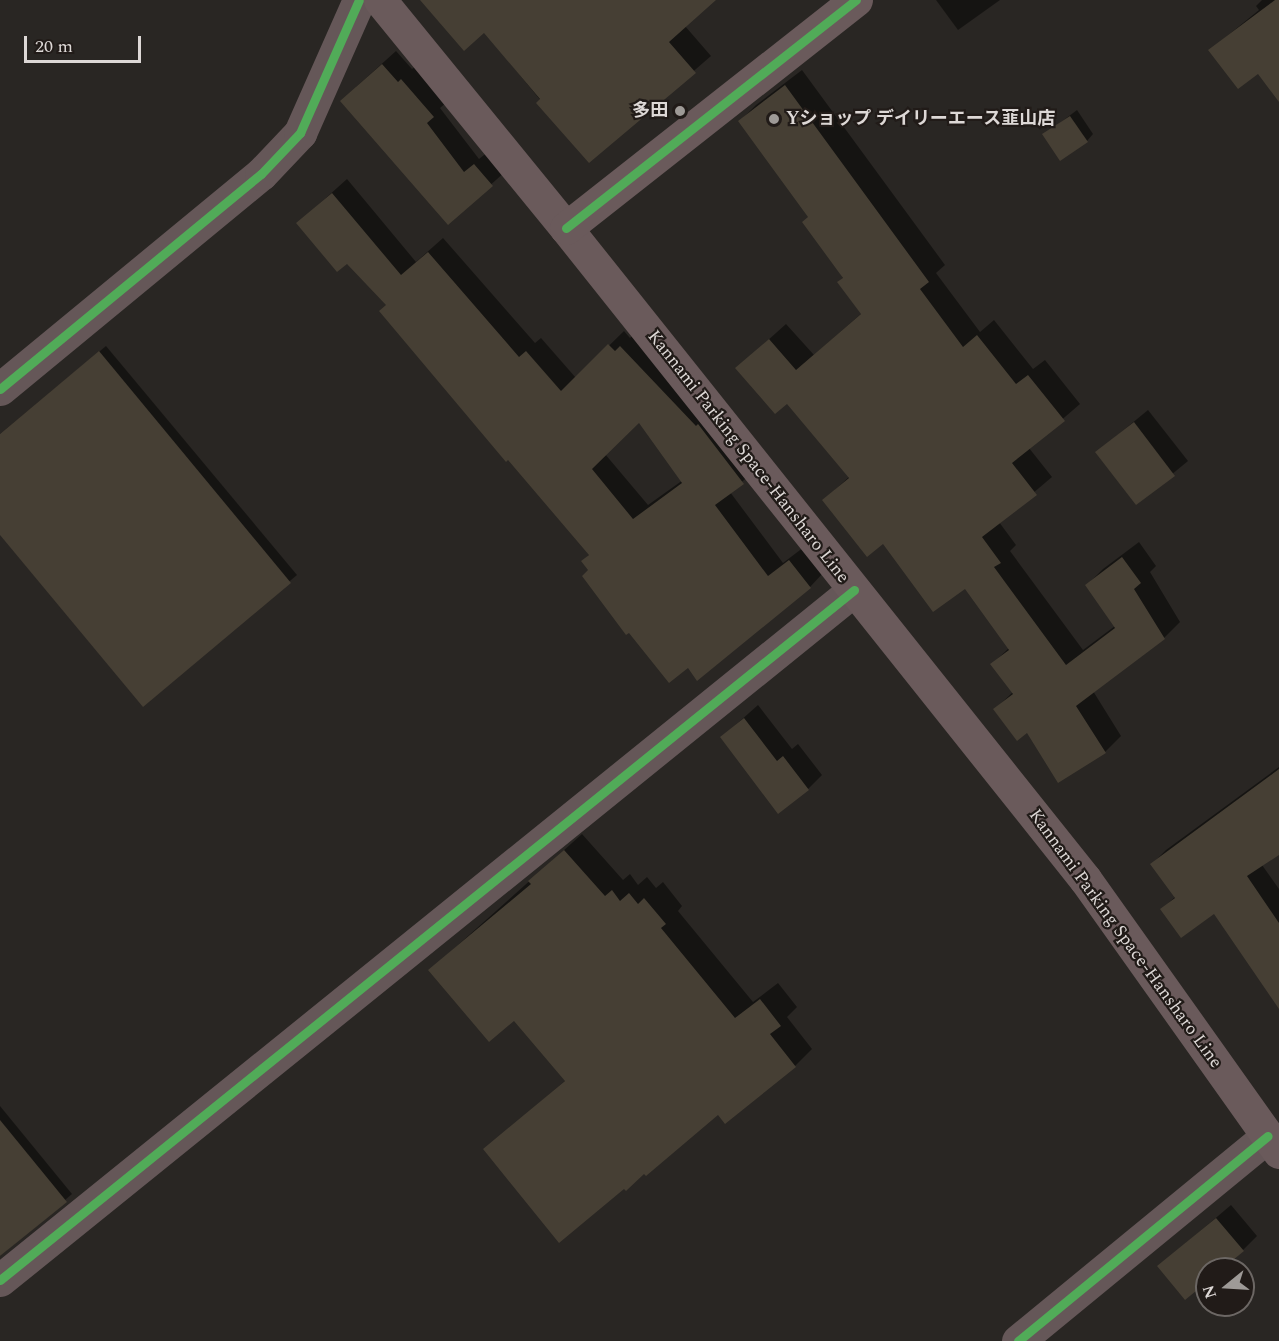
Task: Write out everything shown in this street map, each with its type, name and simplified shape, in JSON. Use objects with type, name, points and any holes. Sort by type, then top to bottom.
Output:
[{"type":"main road","name":"Kannami Parking Space-Hansharo Line","points":[[380,0],[566,228],[1085,879],[1273,1144]]},
{"type":"main road","points":[[566,228],[856,0]]},
{"type":"street","points":[[0,389],[261,174],[300,133],[359,0]]},
{"type":"street","points":[[0,1280],[854,590]]},
{"type":"street","points":[[1018,1341],[1273,1144]]},
{"type":"building","points":[[420,0],[716,0],[669,42],[696,73],[589,163],[536,103],[540,99],[484,33],[464,51]]},
{"type":"building","points":[[1275,0],[1279,0],[1279,102],[1258,74],[1238,89],[1208,50]]},
{"type":"building","points":[[382,64],[398,82],[401,79],[434,117],[427,123],[464,172],[474,164],[493,186],[448,225],[340,101]]},
{"type":"building","points":[[785,85],[929,282],[920,289],[963,347],[977,335],[1016,384],[1028,375],[1065,421],[1012,463],[1037,495],[982,537],[1001,563],[994,567],[1066,665],[1115,628],[1085,585],[1122,557],[1141,583],[1134,589],[1165,639],[1076,706],[1106,753],[1058,783],[1027,733],[1017,741],[993,709],[1013,694],[990,664],[1009,650],[965,589],[933,612],[883,544],[867,557],[822,500],[849,478],[787,404],[775,414],[735,368],[769,339],[796,370],[861,314],[837,282],[843,278],[802,222],[808,217],[738,121]]},
{"type":"building","points":[[1070,116],[1088,142],[1060,161],[1042,134]]},
{"type":"building","points":[[332,193],[401,275],[428,252],[519,357],[526,351],[561,391],[608,344],[615,351],[620,346],[696,426],[698,424],[744,484],[715,505],[768,576],[789,560],[811,588],[697,681],[688,668],[669,683],[629,633],[626,635],[582,576],[588,570],[581,561],[589,555],[508,460],[506,462],[379,311],[386,305],[347,264],[337,272],[296,223]],"holes":[[[639,423],[682,483],[633,519],[592,469]]]},
{"type":"building","points":[[99,351],[291,583],[143,707],[0,535],[0,434]]},
{"type":"building","points":[[1134,422],[1175,476],[1136,505],[1095,452]]},
{"type":"building","points":[[744,718],[777,761],[783,756],[809,790],[778,814],[720,737]]},
{"type":"building","points":[[1279,769],[1279,855],[1247,876],[1279,923],[1279,1009],[1214,914],[1181,938],[1160,909],[1175,898],[1150,864]]},
{"type":"building","points":[[564,850],[605,896],[612,890],[620,901],[629,893],[638,904],[644,898],[666,924],[661,928],[735,1018],[760,999],[781,1026],[770,1034],[796,1067],[725,1124],[718,1115],[646,1176],[644,1174],[626,1191],[624,1189],[559,1243],[483,1149],[565,1081],[514,1021],[489,1042],[428,970],[531,884],[528,881]]},
{"type":"building","points":[[0,1120],[67,1202],[0,1256]]},
{"type":"building","points":[[1216,1218],[1244,1251],[1237,1257],[1195,1257],[1195,1292],[1185,1300],[1157,1266]]},
{"type":"cycle path","points":[[0,389],[261,174],[300,133],[359,0]]},
{"type":"cycle path","points":[[566,228],[856,0]]},
{"type":"cycle path","points":[[0,1280],[854,590]]},
{"type":"cycle path","points":[[1018,1341],[1268,1136]]},
{"type":"place","name":"多田","points":[[680,111]]},
{"type":"place","name":"Yショップ デイリーエース韮山店","points":[[774,119]]}]
